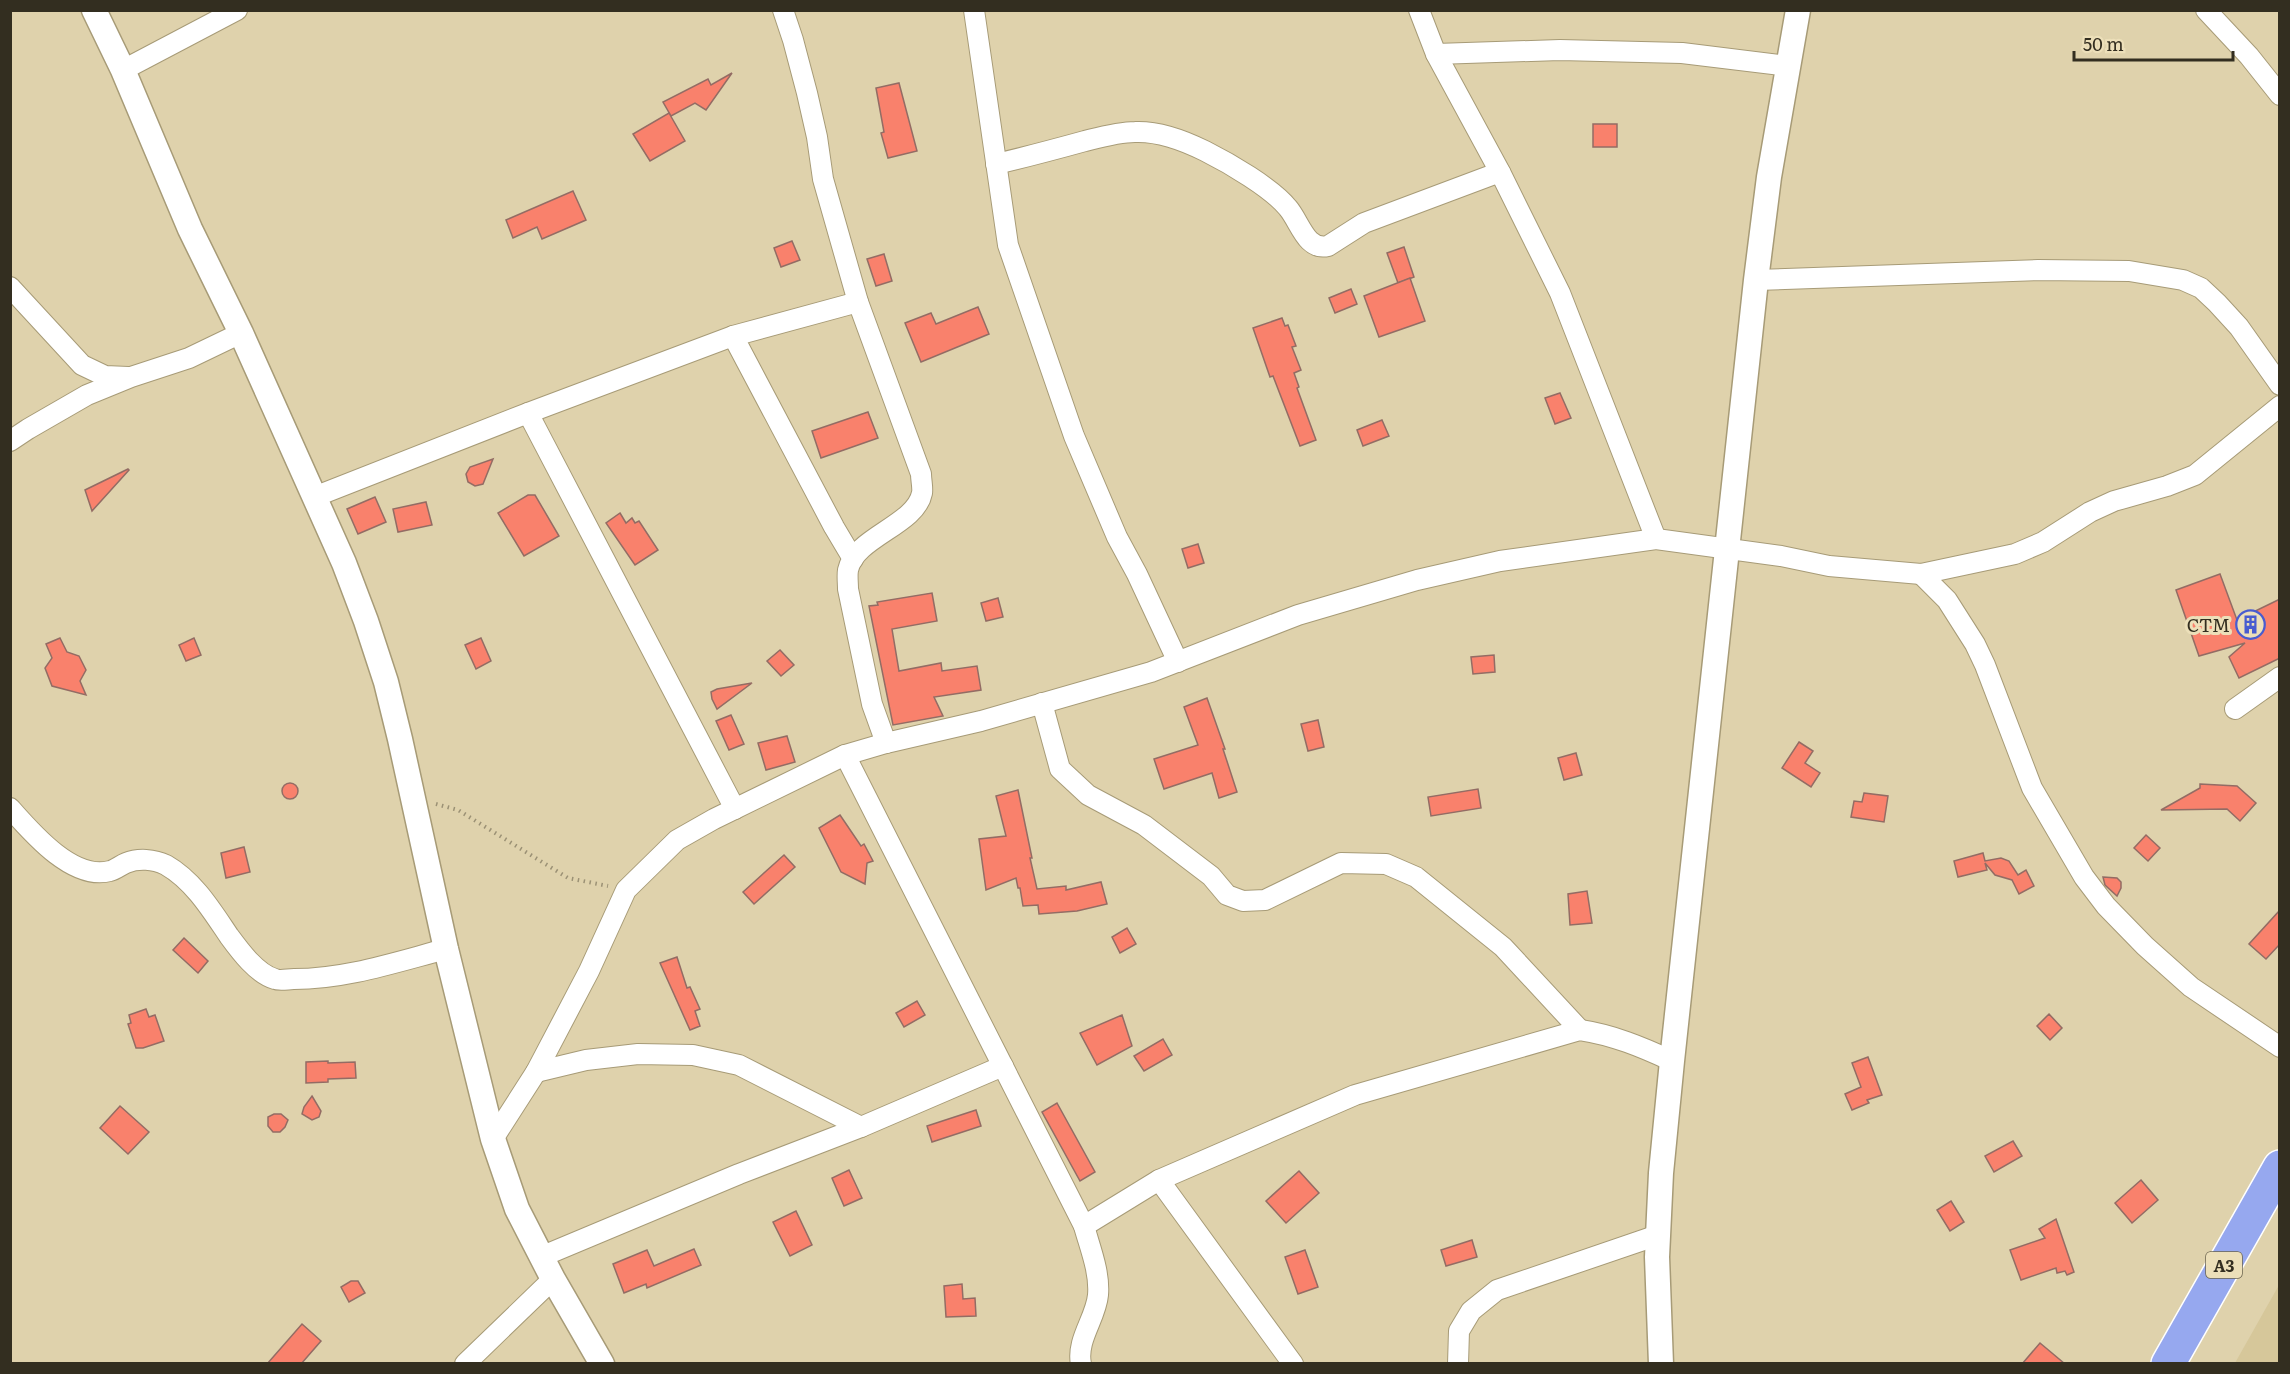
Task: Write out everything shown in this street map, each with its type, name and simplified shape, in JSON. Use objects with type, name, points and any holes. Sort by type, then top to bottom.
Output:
[{"type":"highway","name":"A3","points":[[2168,1364],[2280,1167]]},
{"type":"street","points":[[94,10],[123,70],[190,229],[241,333],[344,563],[366,621],[386,682],[446,948],[493,1139],[517,1209],[553,1279],[602,1364]]},
{"type":"street","points":[[123,70],[237,10]]},
{"type":"street","points":[[783,10],[807,93],[823,178],[858,302],[921,474],[922,493],[916,505],[853,559],[848,570],[848,590],[872,704],[886,743]]},
{"type":"street","points":[[974,10],[1008,245],[1074,436],[1117,537],[1141,581],[1178,662]]},
{"type":"street","points":[[1419,10],[1436,54],[1500,172],[1560,293],[1656,538]]},
{"type":"street","points":[[1661,1364],[1658,1235],[1661,1173],[1672,1061],[1756,280],[1769,177],[1798,10]]},
{"type":"street","points":[[2206,10],[2249,56],[2280,95]]},
{"type":"street","points":[[1436,54],[1560,50],[1682,53],[1788,66]]},
{"type":"street","points":[[996,164],[1136,131],[1169,137],[1205,151],[1275,195],[1292,213],[1310,241],[1322,247],[1328,246],[1364,223],[1500,172]]},
{"type":"street","points":[[1756,280],[2037,270],[2130,271],[2183,280],[2201,288],[2239,327],[2280,386]]},
{"type":"street","points":[[10,287],[82,365],[105,376],[131,377]]},
{"type":"street","points":[[314,497],[733,336],[858,302]]},
{"type":"street","points":[[10,441],[87,395],[131,377],[189,358],[241,333]]},
{"type":"street","points":[[733,336],[853,559]]},
{"type":"street","points":[[493,1139],[536,1072],[589,971],[626,890],[677,840],[846,755],[886,743],[981,721],[1151,672],[1298,615],[1417,580],[1500,561],[1656,538],[1781,556],[1829,566],[1921,573],[2015,554],[2043,542],[2090,512],[2115,501],[2167,486],[2195,475],[2280,406]]},
{"type":"street","points":[[528,413],[735,809]]},
{"type":"street","points":[[1921,573],[1947,600],[1975,644],[2032,789],[2084,877],[2106,906],[2145,946],[2191,987],[2280,1047]]},
{"type":"street","points":[[2235,709],[2280,677]]},
{"type":"street","points":[[1042,703],[1060,769],[1088,795],[1152,832],[1211,876],[1227,895],[1243,901],[1265,900],[1341,863],[1386,864],[1416,878],[1503,947],[1580,1030]]},
{"type":"street","points":[[846,755],[1084,1226],[1098,1275],[1098,1298],[1081,1346],[1082,1364]]},
{"type":"street","points":[[10,808],[62,859],[84,872],[109,872],[129,862],[145,859],[165,865],[181,876],[209,904],[250,963],[275,980],[309,980],[370,970],[446,948]]},
{"type":"street","points":[[1084,1226],[1159,1180],[1355,1095],[1580,1030],[1605,1034],[1672,1061]]},
{"type":"street","points":[[536,1072],[586,1060],[638,1054],[693,1055],[739,1065],[861,1127]]},
{"type":"street","points":[[543,1256],[739,1174],[861,1127],[1003,1066]]},
{"type":"street","points":[[1159,1180],[1293,1364]]},
{"type":"street","points":[[1458,1364],[1459,1331],[1472,1311],[1497,1290],[1658,1235]]},
{"type":"street","points":[[465,1364],[553,1279]]},
{"type":"path","points":[[415,803],[424,801],[458,810],[568,878],[626,890]]},
{"type":"shaded area","points":[[2279,1285],[2279,1363],[2235,1363]]},
{"type":"building","points":[[732,73],[706,110],[695,103],[671,116],[663,102],[708,79],[711,85]]},
{"type":"building","points":[[899,83],[917,151],[888,158],[881,133],[884,132],[876,88]]},
{"type":"building","points":[[669,113],[685,141],[650,161],[633,134]]},
{"type":"building","points":[[1593,124],[1617,124],[1617,147],[1593,147]]},
{"type":"building","points":[[573,191],[586,220],[542,239],[537,227],[513,238],[506,220]]},
{"type":"building","points":[[792,241],[800,260],[781,267],[774,248]]},
{"type":"building","points":[[1404,247],[1414,277],[1398,283],[1387,253]]},
{"type":"building","points":[[884,254],[892,281],[876,286],[867,259]]},
{"type":"building","points":[[1410,278],[1425,321],[1379,337],[1364,296]]},
{"type":"building","points":[[1351,289],[1357,304],[1335,313],[1329,298]]},
{"type":"building","points":[[978,307],[989,334],[921,362],[905,323],[931,313],[936,324]]},
{"type":"building","points":[[1282,318],[1285,326],[1288,325],[1296,346],[1292,347],[1301,370],[1294,373],[1299,387],[1297,388],[1316,440],[1300,446],[1273,376],[1270,377],[1253,328]]},
{"type":"building","points":[[1560,393],[1571,418],[1555,424],[1545,398]]},
{"type":"building","points":[[868,412],[878,438],[821,458],[812,431]]},
{"type":"building","points":[[1382,420],[1389,436],[1363,446],[1357,430]]},
{"type":"building","points":[[493,459],[483,484],[475,486],[468,482],[466,474],[470,467]]},
{"type":"building","points":[[129,470],[92,511],[85,490]]},
{"type":"building","points":[[528,495],[535,495],[559,536],[524,556],[498,513]]},
{"type":"building","points":[[375,497],[386,522],[358,534],[347,509]]},
{"type":"building","points":[[426,502],[432,525],[398,532],[393,509]]},
{"type":"building","points":[[620,513],[626,523],[632,518],[635,523],[639,521],[658,550],[635,565],[606,523]]},
{"type":"building","points":[[1198,544],[1204,563],[1188,568],[1182,549]]},
{"type":"building","points":[[2220,574],[2237,620],[2280,599],[2280,658],[2239,678],[2229,657],[2245,643],[2199,656],[2176,590]]},
{"type":"building","points":[[932,593],[937,621],[892,629],[899,671],[941,663],[942,671],[977,666],[981,690],[934,697],[943,716],[893,725],[869,606],[878,605],[877,602]]},
{"type":"building","points":[[998,598],[1003,617],[986,621],[981,603]]},
{"type":"building","points":[[60,638],[67,652],[79,656],[86,670],[80,681],[86,695],[52,686],[45,668],[52,658],[46,644]]},
{"type":"building","points":[[194,638],[201,655],[186,661],[179,645]]},
{"type":"building","points":[[481,638],[491,661],[476,669],[465,645]]},
{"type":"building","points":[[780,650],[794,665],[781,676],[767,661]]},
{"type":"building","points":[[1494,655],[1495,672],[1473,674],[1471,657]]},
{"type":"building","points":[[752,683],[717,709],[711,692]]},
{"type":"building","points":[[1207,698],[1237,792],[1219,798],[1212,773],[1164,789],[1154,759],[1198,745],[1184,707]]},
{"type":"building","points":[[731,715],[744,744],[729,750],[716,721]]},
{"type":"building","points":[[1318,720],[1324,747],[1308,751],[1301,724]]},
{"type":"building","points":[[787,736],[795,762],[766,770],[758,743]]},
{"type":"building","points":[[1799,742],[1813,751],[1805,763],[1820,773],[1811,787],[1782,768]]},
{"type":"building","points":[[1576,753],[1582,775],[1564,780],[1558,758]]},
{"type":"building","points":[[287,783],[293,783],[298,791],[296,797],[287,799],[282,794],[282,788]]},
{"type":"building","points":[[2200,784],[2237,786],[2256,803],[2240,821],[2227,809],[2161,810],[2200,788]]},
{"type":"building","points":[[1478,789],[1481,808],[1431,816],[1428,797]]},
{"type":"building","points":[[1018,790],[1037,889],[1066,886],[1066,890],[1101,882],[1107,904],[1077,911],[1039,914],[1038,905],[1023,906],[1016,878],[986,890],[979,839],[1006,836],[996,796]]},
{"type":"building","points":[[1864,793],[1888,796],[1884,822],[1851,817],[1854,801],[1862,802]]},
{"type":"building","points":[[840,815],[861,846],[864,844],[873,861],[867,863],[865,884],[841,872],[819,828]]},
{"type":"building","points":[[2146,835],[2160,848],[2148,861],[2134,848]]},
{"type":"building","points":[[244,847],[250,872],[226,878],[221,853]]},
{"type":"building","points":[[1983,853],[1985,861],[2001,858],[2009,861],[2018,875],[2026,870],[2034,886],[2019,894],[2012,880],[1995,875],[1985,863],[1987,870],[1958,877],[1954,861]]},
{"type":"building","points":[[784,855],[795,867],[754,904],[743,892]]},
{"type":"building","points":[[2103,877],[2117,878],[2121,882],[2117,896],[2105,885]]},
{"type":"building","points":[[1587,891],[1592,923],[1570,925],[1568,894]]},
{"type":"building","points":[[2280,910],[2280,944],[2266,959],[2249,944]]},
{"type":"building","points":[[1127,928],[1136,944],[1120,953],[1112,937]]},
{"type":"building","points":[[184,938],[208,961],[198,973],[173,950]]},
{"type":"building","points":[[677,957],[687,988],[690,987],[700,1009],[695,1011],[700,1026],[690,1030],[660,963]]},
{"type":"building","points":[[917,1001],[925,1015],[904,1027],[896,1013]]},
{"type":"building","points":[[146,1009],[149,1017],[155,1015],[164,1041],[136,1048],[128,1024],[131,1023],[129,1015]]},
{"type":"building","points":[[2049,1014],[2062,1028],[2050,1040],[2037,1026]]},
{"type":"building","points":[[1122,1015],[1132,1046],[1097,1065],[1080,1033]]},
{"type":"building","points":[[1163,1039],[1172,1055],[1144,1071],[1134,1056]]},
{"type":"building","points":[[1868,1057],[1882,1095],[1867,1100],[1869,1103],[1852,1110],[1845,1094],[1861,1087],[1852,1063]]},
{"type":"building","points":[[328,1061],[328,1063],[355,1062],[356,1078],[306,1083],[306,1062]]},
{"type":"building","points":[[312,1096],[321,1111],[319,1117],[312,1120],[302,1114]]},
{"type":"building","points":[[1057,1103],[1095,1172],[1080,1181],[1042,1112]]},
{"type":"building","points":[[120,1106],[149,1132],[128,1154],[100,1128]]},
{"type":"building","points":[[976,1110],[981,1126],[932,1142],[927,1126]]},
{"type":"building","points":[[281,1114],[288,1120],[280,1132],[273,1132],[268,1126],[268,1117]]},
{"type":"building","points":[[2013,1141],[2022,1156],[1994,1172],[1985,1156]]},
{"type":"building","points":[[849,1170],[862,1198],[844,1206],[832,1178]]},
{"type":"building","points":[[1299,1171],[1319,1193],[1286,1223],[1266,1201]]},
{"type":"building","points":[[2141,1180],[2158,1200],[2132,1223],[2115,1203]]},
{"type":"building","points":[[1951,1201],[1964,1222],[1950,1231],[1937,1210]]},
{"type":"building","points":[[796,1211],[812,1245],[790,1256],[773,1222]]},
{"type":"building","points":[[2056,1219],[2074,1272],[2067,1275],[2065,1271],[2057,1273],[2056,1268],[2021,1280],[2010,1250],[2045,1238],[2039,1229]]},
{"type":"building","points":[[1472,1240],[1477,1257],[1446,1266],[1441,1250]]},
{"type":"building","points":[[694,1249],[701,1265],[647,1288],[646,1284],[624,1293],[613,1264],[647,1250],[654,1266]]},
{"type":"building","points":[[1305,1250],[1318,1287],[1298,1294],[1285,1257]]},
{"type":"building","points":[[351,1281],[358,1281],[365,1293],[349,1302],[341,1287]]},
{"type":"building","points":[[962,1284],[963,1299],[975,1298],[976,1316],[946,1317],[944,1286]]},
{"type":"building","points":[[302,1324],[321,1341],[301,1364],[267,1364]]},
{"type":"building","points":[[2040,1343],[2065,1364],[2022,1364]]},
{"type":"place","name":"CTM","points":[[2251,624]]}]
